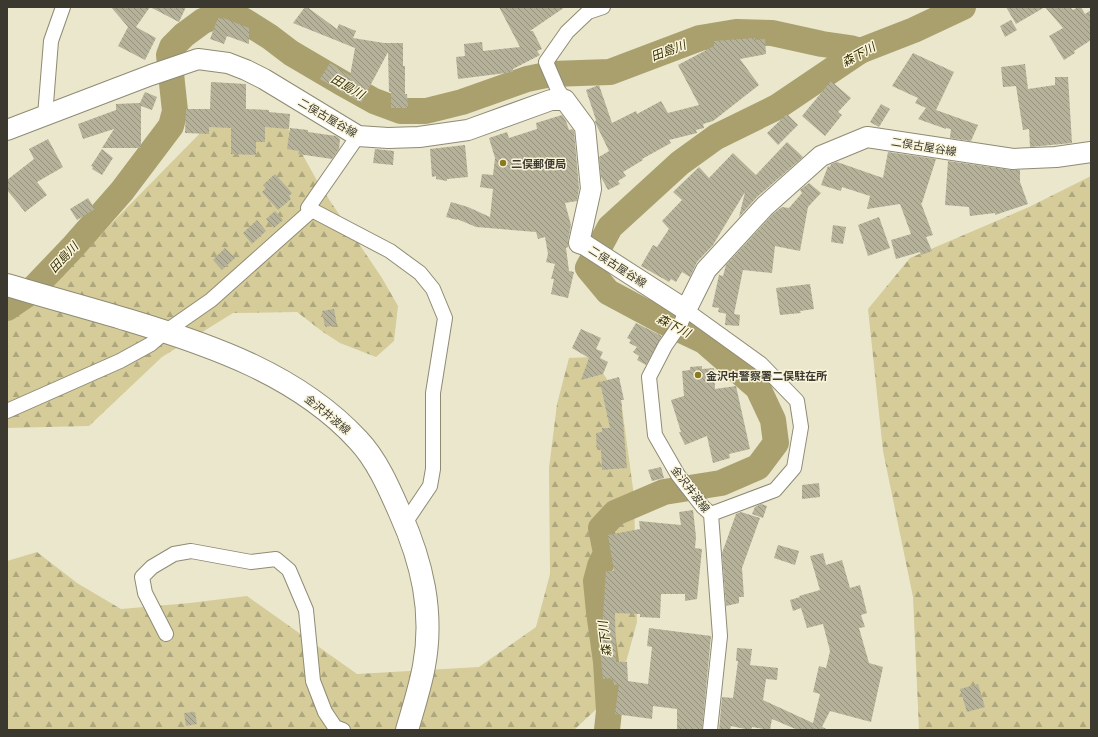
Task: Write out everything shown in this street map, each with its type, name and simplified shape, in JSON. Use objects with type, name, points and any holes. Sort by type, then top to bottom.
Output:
[{"type":"main road","name":"二俣古屋谷線","points":[[46,116],[151,75],[198,59],[228,63],[246,70],[264,79],[358,136],[388,138],[420,137],[468,130],[561,95],[585,127],[591,189],[579,243],[585,245],[616,264],[683,316],[706,270],[765,206],[821,156],[867,137],[1013,159],[1056,157],[1091,152]]},
{"type":"main road","points":[[7,130],[46,116]]},
{"type":"main road","name":"金沢井波線","points":[[7,285],[165,332],[211,348],[257,368],[296,389],[321,406],[359,441],[384,479],[405,523],[421,569],[427,607],[428,636],[423,671],[407,730]]},
{"type":"street","points":[[46,116],[52,41],[63,7]]},
{"type":"street","points":[[561,95],[546,62],[567,32],[588,12],[603,7]]},
{"type":"street","points":[[358,136],[308,208],[390,251],[420,273],[433,289],[445,318],[434,393],[433,469],[430,486],[405,523]]},
{"type":"street","points":[[7,412],[120,361],[151,344],[165,332],[211,300],[312,210]]},
{"type":"street","points":[[683,316],[761,364],[797,401],[801,427],[794,468],[775,490],[707,511]]},
{"type":"street","name":"金沢井波線","points":[[683,316],[649,377],[655,435],[678,475],[707,511],[720,636],[710,730]]},
{"type":"street","points":[[166,634],[145,592],[142,578],[152,567],[174,554],[191,551],[251,562],[276,559],[289,570],[306,610],[313,680],[325,712],[335,727],[343,730]]},
{"type":"green space","points":[[254,109],[286,125],[320,186],[382,278],[398,306],[394,341],[376,357],[340,343],[297,312],[233,313],[162,357],[89,426],[7,428],[7,309],[101,234],[214,119]]},
{"type":"green space","points":[[1091,176],[1091,730],[919,730],[913,597],[883,451],[868,309],[910,258],[1029,207]]},
{"type":"green space","points":[[592,357],[621,400],[634,496],[637,622],[619,688],[574,730],[7,730],[7,561],[37,552],[77,583],[121,609],[247,596],[357,674],[479,667],[536,627],[550,574],[549,468],[557,404],[569,358]]},
{"type":"building","points":[[111,7],[150,7],[136,27],[156,38],[145,60],[118,46],[128,27]]},
{"type":"building","points":[[150,7],[186,7],[179,22]]},
{"type":"building","points":[[305,7],[337,29],[339,24],[356,31],[353,38],[384,43],[403,43],[405,94],[407,94],[408,108],[391,108],[388,52],[361,103],[320,79],[330,63],[350,76],[355,48],[293,23]]},
{"type":"building","points":[[499,7],[565,7],[530,31],[533,31],[542,49],[537,51],[540,55],[513,69],[513,72],[458,79],[456,57],[465,56],[464,44],[482,42],[483,51],[520,47]]},
{"type":"building","points":[[1006,7],[1045,7],[1016,24]]},
{"type":"building","points":[[1045,7],[1070,7],[1073,10],[1081,7],[1085,14],[1091,10],[1091,40],[1074,51],[1075,53],[1064,60],[1049,36],[1063,28]]},
{"type":"building","points":[[218,18],[223,18],[249,28],[249,44],[227,36],[224,44],[210,39]]},
{"type":"building","points":[[1011,20],[1017,30],[1005,37],[1000,26]]},
{"type":"building","points":[[755,38],[755,40],[765,39],[766,54],[740,59],[759,85],[713,121],[703,124],[704,128],[696,130],[697,133],[669,140],[671,143],[642,159],[643,160],[623,172],[626,176],[618,181],[620,184],[608,190],[601,177],[599,157],[609,151],[595,122],[596,120],[586,90],[599,85],[612,123],[636,111],[637,114],[661,101],[668,113],[699,105],[678,65],[714,46],[714,41]]},
{"type":"building","points":[[913,53],[954,72],[936,110],[978,125],[971,141],[950,138],[951,129],[946,129],[918,119],[926,108],[915,103],[918,98],[892,86]]},
{"type":"building","points":[[1025,64],[1028,89],[1055,85],[1055,77],[1068,77],[1072,143],[1030,147],[1029,129],[1023,130],[1016,86],[1003,87],[1001,67]]},
{"type":"building","points":[[831,81],[851,98],[838,112],[842,115],[825,136],[802,116]]},
{"type":"building","points":[[211,82],[246,84],[246,109],[269,110],[269,112],[290,114],[289,129],[265,127],[265,142],[256,142],[256,155],[231,154],[231,128],[209,127],[209,134],[185,133],[186,109],[210,109]]},
{"type":"building","points":[[145,92],[157,97],[152,110],[141,106],[141,148],[102,148],[114,129],[83,139],[78,124],[116,110],[116,104],[140,103]]},
{"type":"building","points":[[881,104],[890,109],[879,127],[870,122]]},
{"type":"building","points":[[787,114],[798,125],[778,145],[767,133]]},
{"type":"building","points":[[562,115],[569,130],[572,129],[574,131],[579,188],[577,201],[565,203],[571,225],[568,247],[566,248],[569,271],[574,272],[568,298],[551,294],[554,279],[551,279],[555,264],[546,262],[548,254],[545,237],[538,239],[536,232],[476,227],[457,219],[446,217],[451,202],[468,207],[490,217],[493,189],[480,187],[482,174],[493,175],[495,158],[489,138],[507,132],[509,138],[537,129],[536,123]]},
{"type":"building","points":[[290,128],[336,136],[340,139],[339,149],[332,159],[298,154],[299,151],[287,149]]},
{"type":"building","points":[[48,139],[63,167],[37,182],[47,195],[25,212],[7,190],[7,180],[34,159],[29,149]]},
{"type":"building","points":[[787,142],[803,157],[757,197],[739,217],[745,192],[713,245],[697,262],[690,277],[682,272],[676,282],[671,279],[669,282],[641,266],[653,245],[657,247],[669,229],[662,221],[682,200],[673,192],[699,167],[709,178],[733,153],[756,175]]},
{"type":"building","points":[[465,145],[468,177],[447,179],[447,181],[436,179],[436,176],[432,177],[430,149]]},
{"type":"building","points":[[102,149],[113,158],[102,175],[92,169],[93,167],[91,166]]},
{"type":"building","points":[[375,149],[394,151],[393,165],[373,163]]},
{"type":"building","points":[[888,152],[936,159],[921,203],[933,235],[926,237],[932,251],[921,255],[920,252],[896,259],[891,240],[911,234],[900,204],[867,209],[870,196],[842,187],[841,191],[821,185],[828,166],[830,167],[831,164],[837,162],[883,178]]},
{"type":"building","points":[[948,161],[1020,170],[1020,182],[1028,204],[995,215],[995,213],[970,216],[969,207],[945,205]]},
{"type":"building","points":[[275,174],[292,193],[289,196],[291,199],[278,210],[262,192],[266,188],[263,185]]},
{"type":"building","points":[[809,183],[821,193],[808,207],[800,251],[775,246],[772,273],[743,270],[734,314],[740,315],[739,326],[725,325],[727,314],[718,312],[719,308],[712,307],[719,275],[723,276],[726,265],[773,214],[782,207],[789,208],[802,193],[800,190]]},
{"type":"building","points":[[88,198],[95,209],[77,220],[70,209]]},
{"type":"building","points":[[275,211],[283,220],[274,228],[266,219]]},
{"type":"building","points":[[879,217],[890,248],[868,256],[858,225]]},
{"type":"building","points":[[257,220],[266,231],[252,244],[243,233]]},
{"type":"building","points":[[833,225],[846,227],[843,244],[831,242]]},
{"type":"building","points":[[225,248],[235,258],[222,270],[213,260]]},
{"type":"building","points":[[810,284],[814,309],[800,311],[801,313],[780,315],[776,288]]},
{"type":"building","points":[[334,309],[337,325],[325,327],[322,311]]},
{"type":"building","points":[[636,323],[662,336],[646,365],[637,360],[639,356],[633,352],[637,347],[629,343],[631,340],[627,338]]},
{"type":"building","points":[[581,329],[601,338],[596,349],[603,352],[600,358],[608,362],[603,374],[581,380],[589,358],[572,348]]},
{"type":"building","points":[[702,366],[702,369],[714,368],[715,389],[736,386],[750,449],[729,454],[730,458],[713,463],[707,436],[685,445],[679,432],[681,432],[671,400],[684,396],[682,371],[690,370],[690,367]]},
{"type":"building","points":[[619,377],[624,400],[621,400],[627,468],[602,470],[601,450],[597,450],[596,433],[602,432],[602,428],[610,428],[600,382]]},
{"type":"building","points":[[661,467],[664,478],[652,481],[648,470]]},
{"type":"building","points":[[819,483],[820,497],[802,499],[802,485]]},
{"type":"building","points":[[761,504],[767,506],[763,518],[752,514],[755,507]]},
{"type":"building","points":[[693,510],[696,537],[695,548],[702,549],[697,599],[685,601],[685,594],[661,594],[660,618],[640,617],[640,614],[615,613],[616,662],[627,662],[628,681],[648,684],[652,647],[647,646],[649,628],[711,636],[702,730],[677,730],[677,709],[653,706],[652,719],[615,714],[619,684],[614,685],[613,679],[611,680],[611,678],[603,679],[600,632],[602,632],[606,571],[614,571],[608,535],[640,529],[639,521],[681,525],[679,512]]},
{"type":"building","points":[[741,512],[760,518],[742,568],[744,597],[739,597],[739,603],[726,606],[722,553],[736,514]]},
{"type":"building","points":[[778,545],[799,551],[795,565],[774,558]]},
{"type":"building","points":[[823,553],[826,565],[842,560],[850,588],[860,585],[867,613],[861,615],[865,627],[859,628],[869,663],[883,667],[871,722],[830,711],[822,727],[829,730],[798,730],[772,719],[770,730],[752,727],[750,730],[731,726],[730,730],[719,730],[722,697],[733,698],[738,661],[736,661],[737,648],[752,649],[750,665],[778,668],[777,680],[766,679],[763,700],[813,723],[820,694],[813,692],[819,666],[826,668],[830,651],[823,624],[807,628],[801,608],[793,611],[790,600],[820,590],[810,556]]},
{"type":"building","points":[[978,684],[985,707],[967,712],[960,689]]},
{"type":"building","points":[[195,712],[197,724],[186,726],[184,713]]},
{"type":"waterway","name":"森下川","points":[[607,730],[609,711],[606,662],[596,581],[600,566],[606,553],[601,528],[615,513],[664,492],[721,483],[758,467],[776,443],[773,420],[758,388],[704,341],[664,322],[608,292],[588,268],[610,227],[680,163],[716,137],[777,107],[860,51],[914,30],[963,7]]},
{"type":"waterway","name":"田島川","points":[[7,308],[29,293],[72,248],[122,191],[171,126],[175,111],[169,55],[172,47],[184,35],[203,21],[219,15],[243,20],[270,37],[291,53],[342,83],[374,101],[401,111],[426,111],[462,102],[527,79],[551,74],[610,72],[700,38],[736,32],[772,33],[860,51]]},
{"type":"place","name":"二俣郵便局","points":[[503,163]]},
{"type":"place","name":"金沢中警察署二俣駐在所","points":[[698,375]]}]
